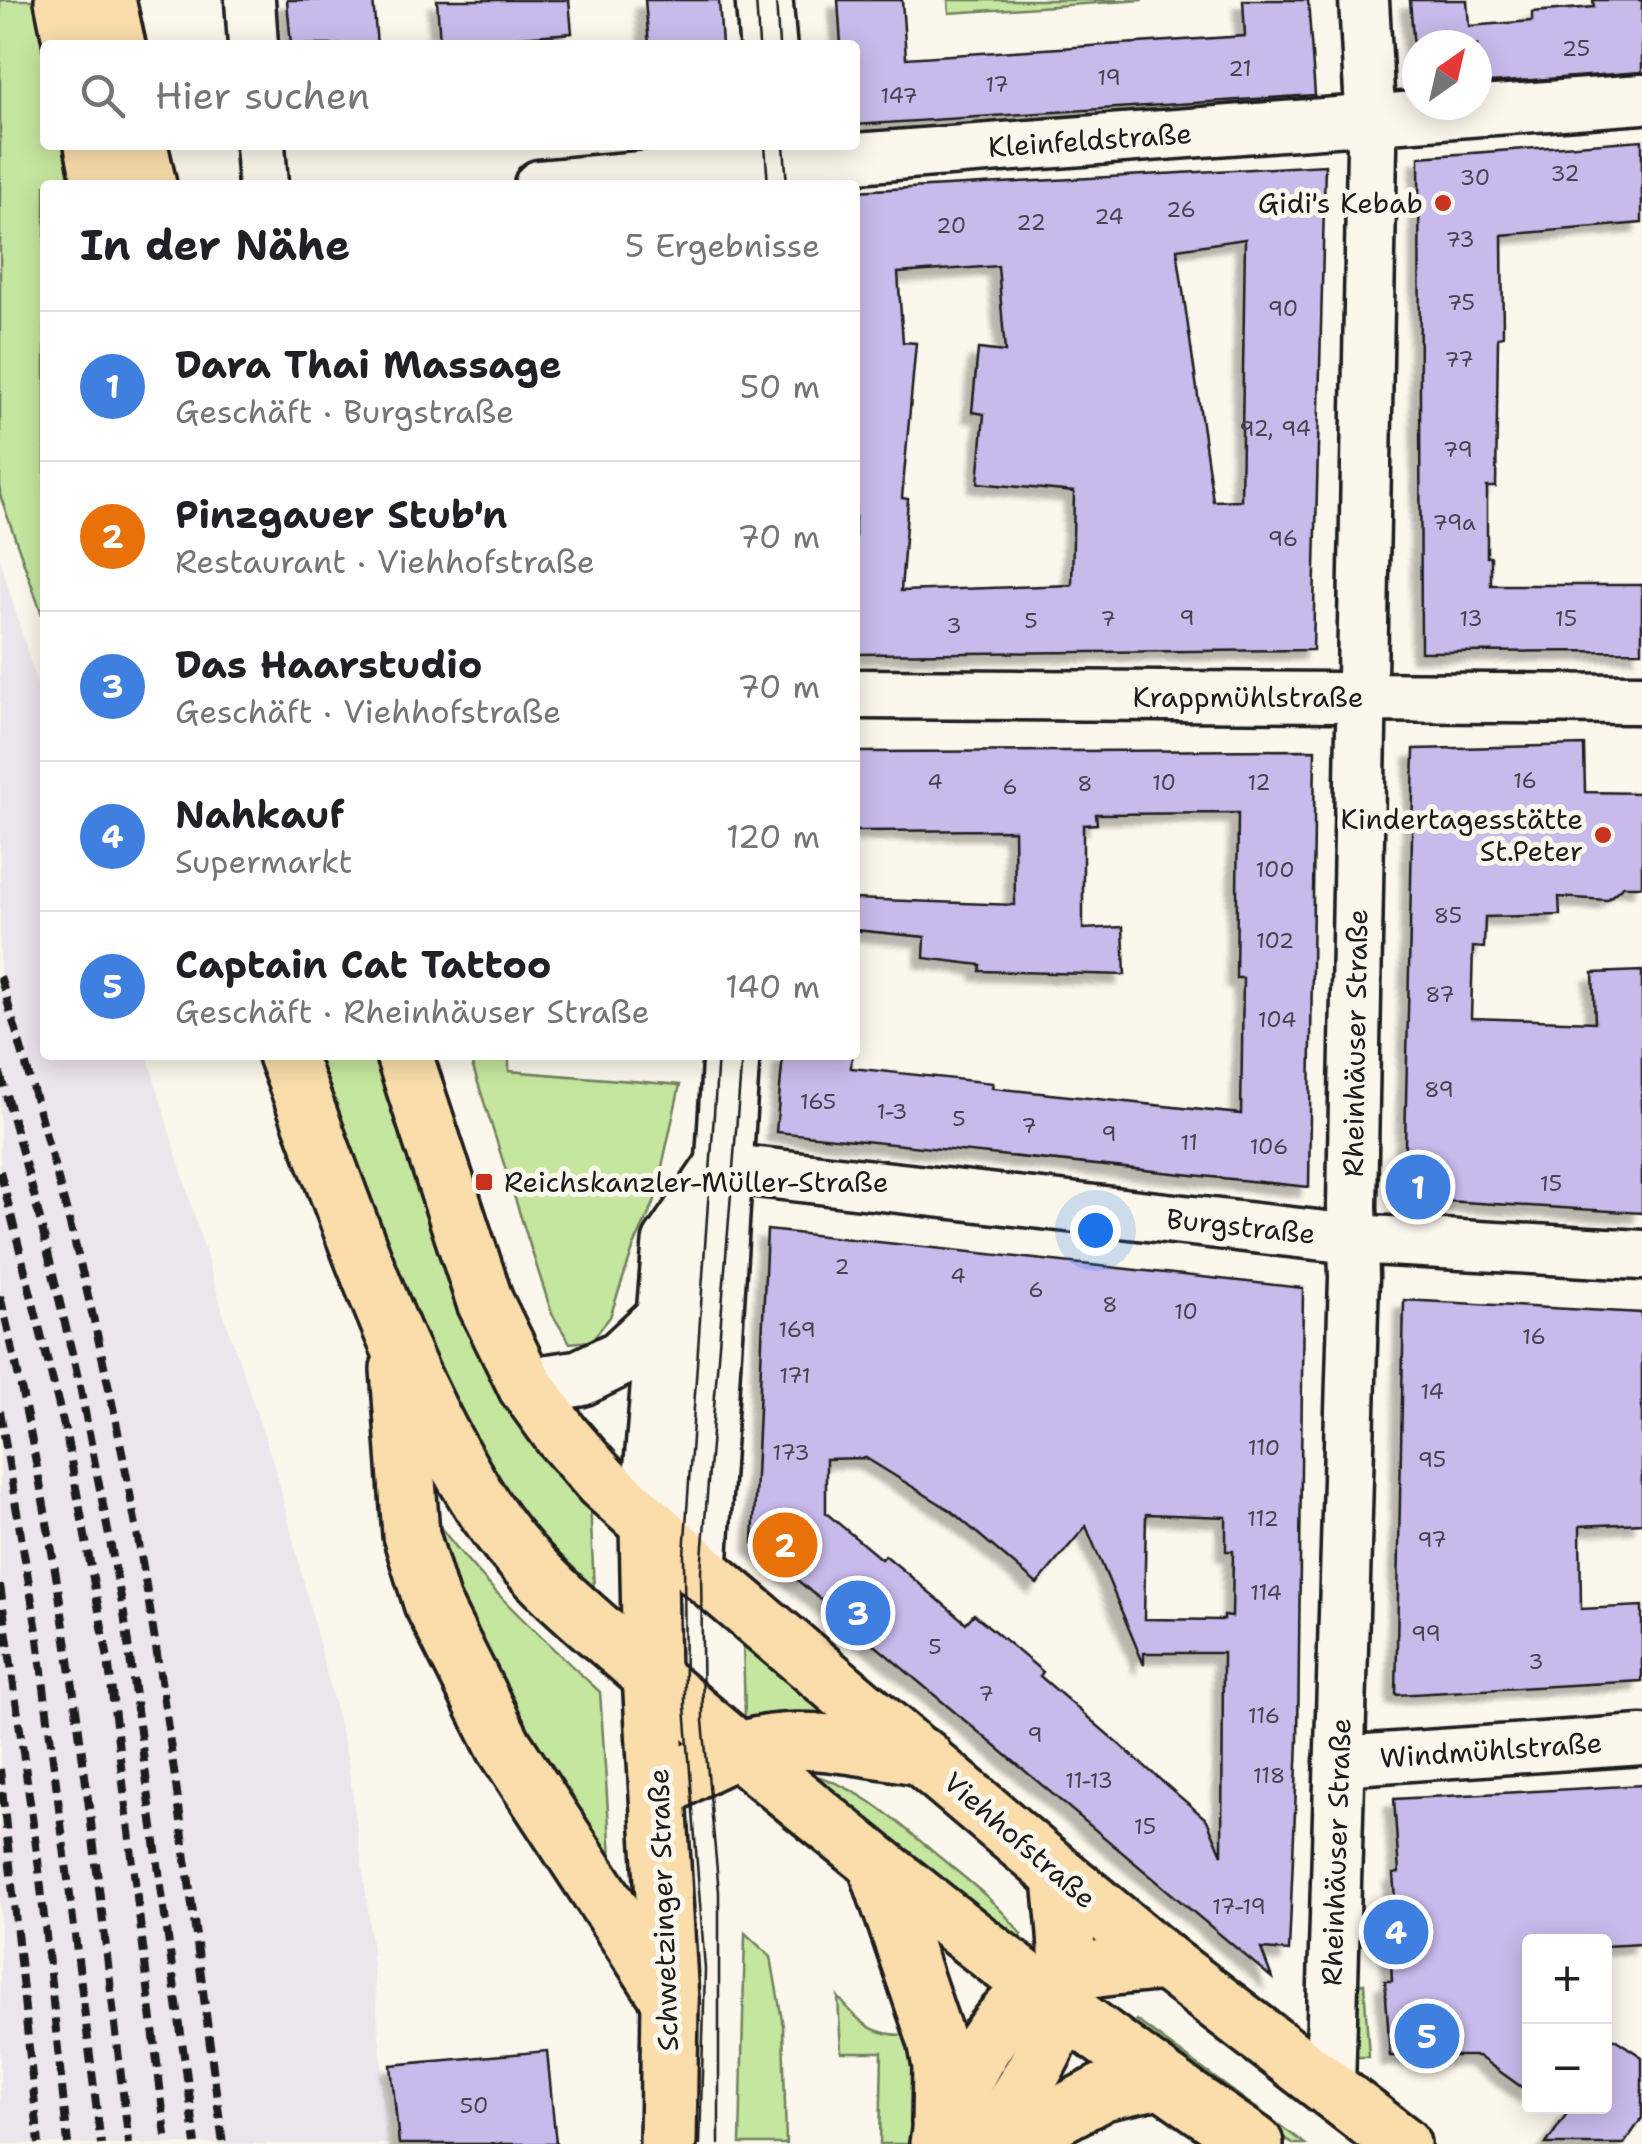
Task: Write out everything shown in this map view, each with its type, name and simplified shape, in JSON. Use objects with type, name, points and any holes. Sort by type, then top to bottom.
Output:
[{"type":"main road","points":[[63,0],[71,40]]},
{"type":"main road","points":[[107,0],[116,40]]},
{"type":"main road","points":[[100,150],[141,175]]},
{"type":"main road","points":[[288,1060],[398,1342],[457,1464],[517,1553],[547,1586],[877,1867],[1054,1991],[1159,2080],[1255,2144]]},
{"type":"main road","points":[[406,1060],[485,1302],[526,1386],[602,1482],[648,1524]]},
{"type":"main road","points":[[398,1342],[411,1535],[432,1603],[504,1746],[670,2000]]},
{"type":"main road","name":"Viehhofstraße","points":[[648,1524],[1165,1962],[1402,2144]]},
{"type":"main road","name":"Schwetzinger Straße","points":[[648,1524],[651,1676],[670,2000],[668,2144]]},
{"type":"main road","points":[[659,1793],[707,1761],[737,1749],[799,1739],[924,1756]]},
{"type":"main road","points":[[877,1867],[936,2040],[955,2140]]},
{"type":"main road","points":[[1054,1991],[1061,1876]]},
{"type":"main road","points":[[955,2140],[997,2024],[1054,1991],[1165,1962]]},
{"type":"main road","points":[[1006,2144],[1102,2092],[1159,2080]]},
{"type":"street","points":[[250,0],[254,40]]},
{"type":"street","points":[[764,0],[768,40]]},
{"type":"street","name":"Rheinhäuser Straße","points":[[1330,2085],[1354,1276],[1373,119],[1364,0]]},
{"type":"street","name":"Kleinfeldstraße","points":[[598,180],[1642,99]]},
{"type":"street","points":[[260,150],[262,180]]},
{"type":"street","name":"Krappmühlstraße","points":[[860,694],[1642,698]]},
{"type":"street","points":[[699,1568],[730,1060]]},
{"type":"street","points":[[648,1524],[671,1243],[722,1168]]},
{"type":"street","name":"Burgstraße","points":[[722,1168],[1352,1239],[1642,1255]]},
{"type":"street","points":[[526,1386],[580,1378],[621,1358],[664,1318]]},
{"type":"street","name":"Windmühlstraße","points":[[1339,1760],[1642,1740]]},
{"type":"shaded area","points":[[0,559],[40,694],[40,1060],[148,1060],[222,1309],[276,1471],[347,1756],[367,1900],[389,2144],[0,2144]]},
{"type":"green space","points":[[0,0],[36,0],[44,40],[40,40],[40,150],[65,150],[71,180],[40,180],[40,609],[0,495]]},
{"type":"green space","points":[[948,0],[1143,0],[949,13]]},
{"type":"green space","points":[[316,1060],[380,1060],[590,1501],[594,1591],[555,1556],[493,1480],[455,1408]]},
{"type":"green space","points":[[471,1060],[509,1060],[509,1071],[680,1085],[654,1203],[634,1246],[610,1317],[591,1341],[570,1343],[552,1314]]},
{"type":"green space","points":[[426,1508],[486,1582],[600,1692],[612,1871],[496,1676],[449,1580]]},
{"type":"green space","points":[[743,1638],[836,1713],[829,1718],[786,1713],[745,1720]]},
{"type":"green space","points":[[810,1774],[848,1788],[881,1809],[984,1894],[1022,1935],[1013,1945]]},
{"type":"green space","points":[[745,1933],[771,1957],[783,2026],[786,2144],[740,2144]]},
{"type":"green space","points":[[1364,1983],[1369,2057],[1356,2057],[1353,1985]]},
{"type":"green space","points":[[838,1997],[868,2026],[885,2033],[909,2035],[916,2068],[909,2144],[880,2144],[882,2052],[841,2052]]},
{"type":"green space","points":[[1136,2020],[1305,2144],[1293,2144],[1129,2031]]},
{"type":"building","points":[[287,0],[373,0],[377,40],[291,40]]},
{"type":"building","points":[[437,0],[569,0],[572,33],[440,40]]},
{"type":"building","points":[[645,0],[719,0],[722,40],[649,40]]},
{"type":"building","points":[[838,0],[902,0],[906,58],[1245,36],[1243,0],[1308,0],[1315,95],[860,125],[860,40],[841,40]]},
{"type":"building","points":[[1410,0],[1467,0],[1469,26],[1532,21],[1532,12],[1594,7],[1593,0],[1642,0],[1642,72],[1492,83],[1492,30],[1412,30]]},
{"type":"building","points":[[1642,140],[1642,223],[1502,235],[1503,336],[1498,337],[1496,487],[1487,487],[1487,557],[1491,557],[1491,585],[1642,585],[1642,651],[1421,652],[1419,157]]},
{"type":"building","points":[[1325,165],[1313,650],[860,654],[860,191]],"holes":[[[1245,239],[1241,500],[1213,501],[1177,249]],[[998,266],[1005,352],[978,349],[972,412],[984,414],[978,483],[1074,492],[1072,585],[901,591],[908,499],[902,498],[916,343],[903,342],[898,273]]]},
{"type":"building","points":[[1584,745],[1585,792],[1642,793],[1642,886],[1623,886],[1607,900],[1559,897],[1560,915],[1485,917],[1484,948],[1473,947],[1471,1018],[1595,1022],[1593,973],[1642,971],[1642,1213],[1414,1199],[1404,1189],[1414,749]]},
{"type":"building","points":[[1315,750],[1309,1187],[776,1132],[783,1060],[852,1060],[851,1068],[993,1083],[992,1088],[1241,1114],[1243,978],[1236,978],[1238,813],[1096,814],[1097,824],[1083,825],[1083,929],[1123,927],[1125,975],[980,971],[981,965],[924,958],[925,937],[860,930],[860,899],[1015,905],[1014,830],[860,831],[860,752]]},
{"type":"building","points":[[767,1230],[1303,1288],[1298,1741],[1289,1951],[1261,1949],[1272,1978],[753,1543]],"holes":[[[866,1458],[950,1510],[1037,1584],[1086,1526],[1144,1665],[1144,1653],[1223,1653],[1222,1855],[1207,1820],[1040,1676],[1043,1672],[974,1614],[966,1623],[885,1555],[881,1559],[826,1513],[826,1459]],[[1146,1514],[1226,1517],[1226,1551],[1233,1551],[1232,1617],[1144,1619]]]},
{"type":"building","points":[[1404,1300],[1642,1313],[1642,1523],[1580,1526],[1581,1609],[1642,1606],[1642,1681],[1396,1695]]},
{"type":"building","points":[[1642,1785],[1642,1944],[1612,1946],[1612,1934],[1522,1934],[1522,2087],[1478,2056],[1390,2056],[1385,1981],[1392,1981],[1389,1925],[1390,1912],[1396,1911],[1393,1874],[1399,1873],[1394,1799]]},
{"type":"building","points":[[1612,2037],[1642,2057],[1642,2118],[1624,2144],[1546,2144],[1567,2114],[1612,2114]]},
{"type":"building","points":[[547,2051],[556,2144],[399,2144],[391,2065]]},
{"type":"tram line","points":[[756,0],[759,40]]},
{"type":"tram line","points":[[776,0],[779,40]]},
{"type":"tram line","points":[[765,150],[768,180]]},
{"type":"tram line","points":[[784,150],[787,180]]},
{"type":"tram line","points":[[700,2144],[705,1969],[685,1706],[684,1555],[718,1060]]},
{"type":"tram line","points":[[719,2144],[719,1892],[703,1721],[701,1571],[742,1060]]},
{"type":"railway","points":[[0,976],[84,1278],[126,1473],[172,1760],[223,2144]]},
{"type":"railway","points":[[0,1073],[80,1386],[124,1614],[196,2144]]},
{"type":"railway","points":[[0,1171],[66,1434],[108,1659],[167,2144]]},
{"type":"railway","points":[[0,1296],[24,1401],[62,1612],[129,2144]]},
{"type":"railway","points":[[0,1411],[37,1631],[101,2144]]},
{"type":"railway","points":[[0,1585],[38,1860],[68,2144]]},
{"type":"railway","points":[[0,1769],[39,2144]]},
{"type":"place","name":"Gidi's Kebab","points":[[1443,203]]},
{"type":"place","name":"Kindertagesstätte St.Peter","points":[[1603,835]]},
{"type":"place","name":"Reichskanzler-Müller-Straße","points":[[484,1182]]},
{"type":"place","name":"Dara Thai Massage","points":[[1418,1187]]},
{"type":"place","name":"Pinzgauer Stub'n","points":[[785,1545]]},
{"type":"place","name":"Das Haarstudio","points":[[858,1613]]},
{"type":"place","name":"Nahkauf","points":[[1396,1932]]},
{"type":"place","name":"Captain Cat Tattoo","points":[[1427,2036]]}]
